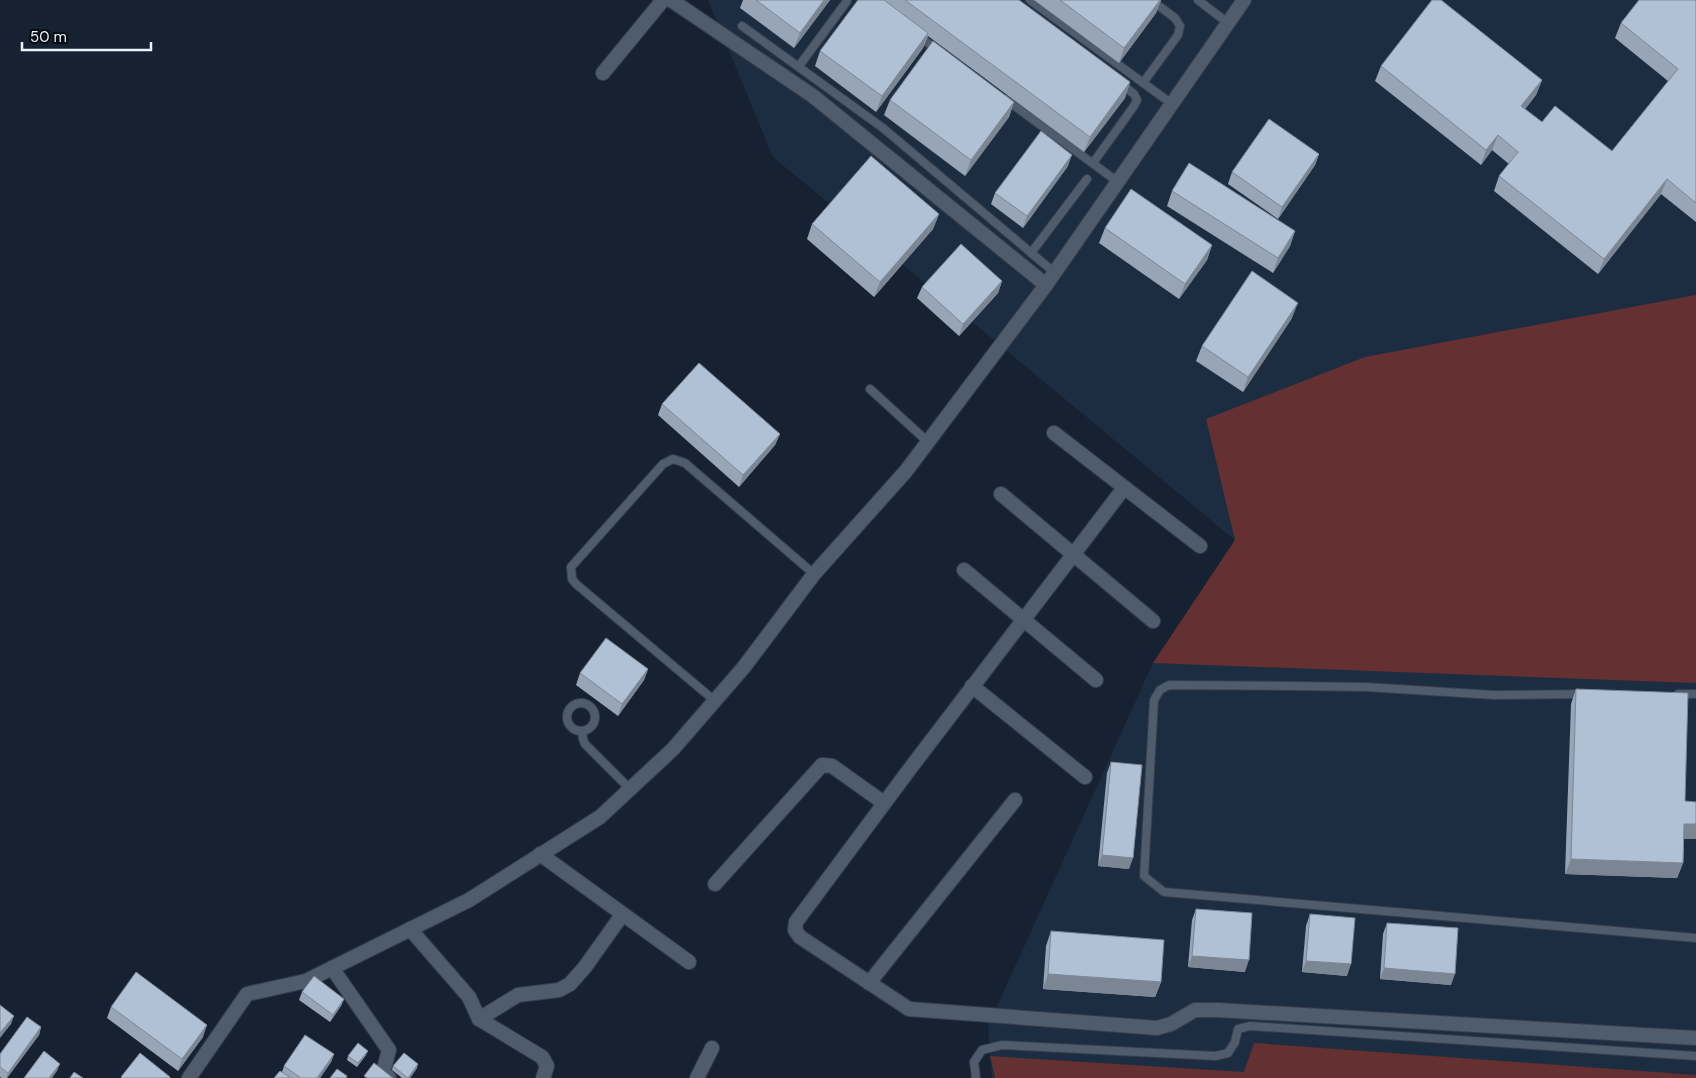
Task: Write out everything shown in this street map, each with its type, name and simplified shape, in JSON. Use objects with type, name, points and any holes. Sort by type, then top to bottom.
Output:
[{"type":"street","points":[[603,73],[663,0]]},
{"type":"street","points":[[672,0],[813,96],[1046,285]]},
{"type":"street","points":[[189,1078],[247,994],[306,981],[469,900],[600,818],[673,748],[744,667],[814,574],[906,471],[1055,273],[1244,0]]},
{"type":"street","points":[[1054,433],[1200,546]]},
{"type":"street","points":[[1124,488],[972,686],[796,922],[795,930],[800,937],[909,1009],[1157,1028],[1171,1024],[1195,1010],[1218,1010],[1696,1038]]},
{"type":"street","points":[[1001,494],[1153,621]]},
{"type":"street","points":[[964,570],[1096,680]]},
{"type":"street","points":[[972,686],[1085,778]]},
{"type":"street","points":[[715,884],[822,765],[832,766],[884,803]]},
{"type":"street","points":[[869,982],[1015,800]]},
{"type":"street","points":[[540,854],[689,962]]},
{"type":"street","points":[[479,1018],[518,995],[559,990],[570,984],[585,967],[622,915]]},
{"type":"street","points":[[410,929],[468,997],[479,1018],[542,1057],[547,1066],[543,1078]]},
{"type":"street","points":[[332,968],[389,1050],[383,1072],[389,1078]]},
{"type":"street","points":[[697,1078],[712,1048]]},
{"type":"lane","points":[[1030,0],[1172,104]]},
{"type":"lane","points":[[1143,83],[1178,35],[1180,26],[1176,18],[1151,0]]},
{"type":"lane","points":[[1198,0],[1228,22]]},
{"type":"lane","points":[[799,66],[847,1]]},
{"type":"lane","points":[[742,26],[883,128],[1055,273]]},
{"type":"lane","points":[[912,32],[944,55]]},
{"type":"lane","points":[[1093,163],[1137,100],[1134,94],[1113,78]]},
{"type":"lane","points":[[999,95],[1118,182]]},
{"type":"lane","points":[[1031,253],[1087,179]]},
{"type":"lane","points":[[870,389],[928,442]]},
{"type":"lane","points":[[715,701],[576,584],[572,579],[571,567],[663,464],[673,459],[685,464],[814,574]]},
{"type":"lane","points":[[1590,694],[1494,694],[1291,686],[1169,686],[1160,690],[1154,700],[1144,876],[1164,892],[1696,938]]},
{"type":"lane","points":[[1667,694],[1696,694]]},
{"type":"lane","points":[[582,731],[585,744],[630,789]]},
{"type":"lane","points":[[976,1078],[974,1062],[982,1050],[1002,1045],[1216,1056],[1228,1053],[1238,1029],[1250,1026],[1696,1056]]},
{"type":"shaded area","points":[[708,0],[1696,0],[1696,1078],[992,1078],[988,1026],[1153,663],[1235,540],[773,157]]},
{"type":"shaded area","points":[[1696,295],[1696,683],[1153,663],[1235,540],[1206,419],[1365,357]]},
{"type":"shaded area","points":[[1254,1043],[1696,1075],[1696,1078],[995,1078],[990,1056],[1244,1072]]},
{"type":"building","points":[[756,0],[824,0],[800,33]]},
{"type":"building","points":[[858,0],[884,0],[928,33],[882,96],[820,51]]},
{"type":"building","points":[[905,0],[1019,0],[1130,82],[1090,137]]},
{"type":"building","points":[[1060,0],[1160,0],[1124,48]]},
{"type":"building","points":[[1432,0],[1441,0],[1542,80],[1521,106],[1542,122],[1555,106],[1612,151],[1678,69],[1621,23],[1639,0],[1696,0],[1696,203],[1667,179],[1604,259],[1499,176],[1518,152],[1498,135],[1486,150],[1381,66]]},
{"type":"building","points":[[933,41],[1014,102],[971,160],[890,100]]},
{"type":"building","points":[[1269,119],[1319,154],[1282,207],[1232,172]]},
{"type":"building","points":[[1041,131],[1072,155],[1027,216],[995,193]]},
{"type":"building","points":[[871,156],[939,214],[880,282],[812,224]]},
{"type":"building","points":[[1189,163],[1295,231],[1278,258],[1172,191]]},
{"type":"building","points":[[1131,189],[1212,245],[1185,284],[1105,228]]},
{"type":"building","points":[[961,244],[1002,281],[963,324],[922,287]]},
{"type":"building","points":[[1252,271],[1298,303],[1248,377],[1202,346]]},
{"type":"building","points":[[699,363],[780,434],[743,475],[662,404]]},
{"type":"building","points":[[606,638],[648,669],[622,704],[580,673]]},
{"type":"building","points":[[1576,689],[1688,693],[1685,801],[1696,802],[1696,824],[1684,824],[1683,863],[1571,859]]},
{"type":"building","points":[[1111,762],[1142,765],[1133,858],[1102,855]]},
{"type":"building","points":[[1196,909],[1252,913],[1249,960],[1192,956]]},
{"type":"building","points":[[1310,914],[1355,918],[1351,964],[1306,961]]},
{"type":"building","points":[[1387,923],[1458,928],[1455,974],[1384,968]]},
{"type":"building","points":[[1051,931],[1164,940],[1161,982],[1048,974]]},
{"type":"building","points":[[136,972],[207,1025],[182,1059],[111,1007]]},
{"type":"building","points":[[314,976],[344,999],[333,1015],[302,992]]},
{"type":"building","points":[[0,1005],[14,1016],[0,1033]]},
{"type":"building","points":[[27,1017],[41,1027],[8,1073],[0,1067],[0,1054]]},
{"type":"building","points":[[305,1035],[334,1054],[317,1078],[301,1078],[284,1066]]},
{"type":"building","points":[[358,1043],[368,1051],[358,1063],[348,1056]]},
{"type":"building","points":[[44,1051],[60,1064],[49,1078],[24,1078]]},
{"type":"building","points":[[140,1053],[170,1077],[170,1078],[122,1078]]},
{"type":"building","points":[[404,1053],[418,1064],[408,1078],[393,1066]]},
{"type":"building","points":[[374,1063],[393,1078],[367,1078],[364,1076]]},
{"type":"building","points":[[337,1069],[347,1076],[346,1078],[330,1078]]},
{"type":"building","points":[[280,1071],[291,1078],[274,1078]]},
{"type":"building","points":[[74,1072],[83,1078],[70,1078]]}]
